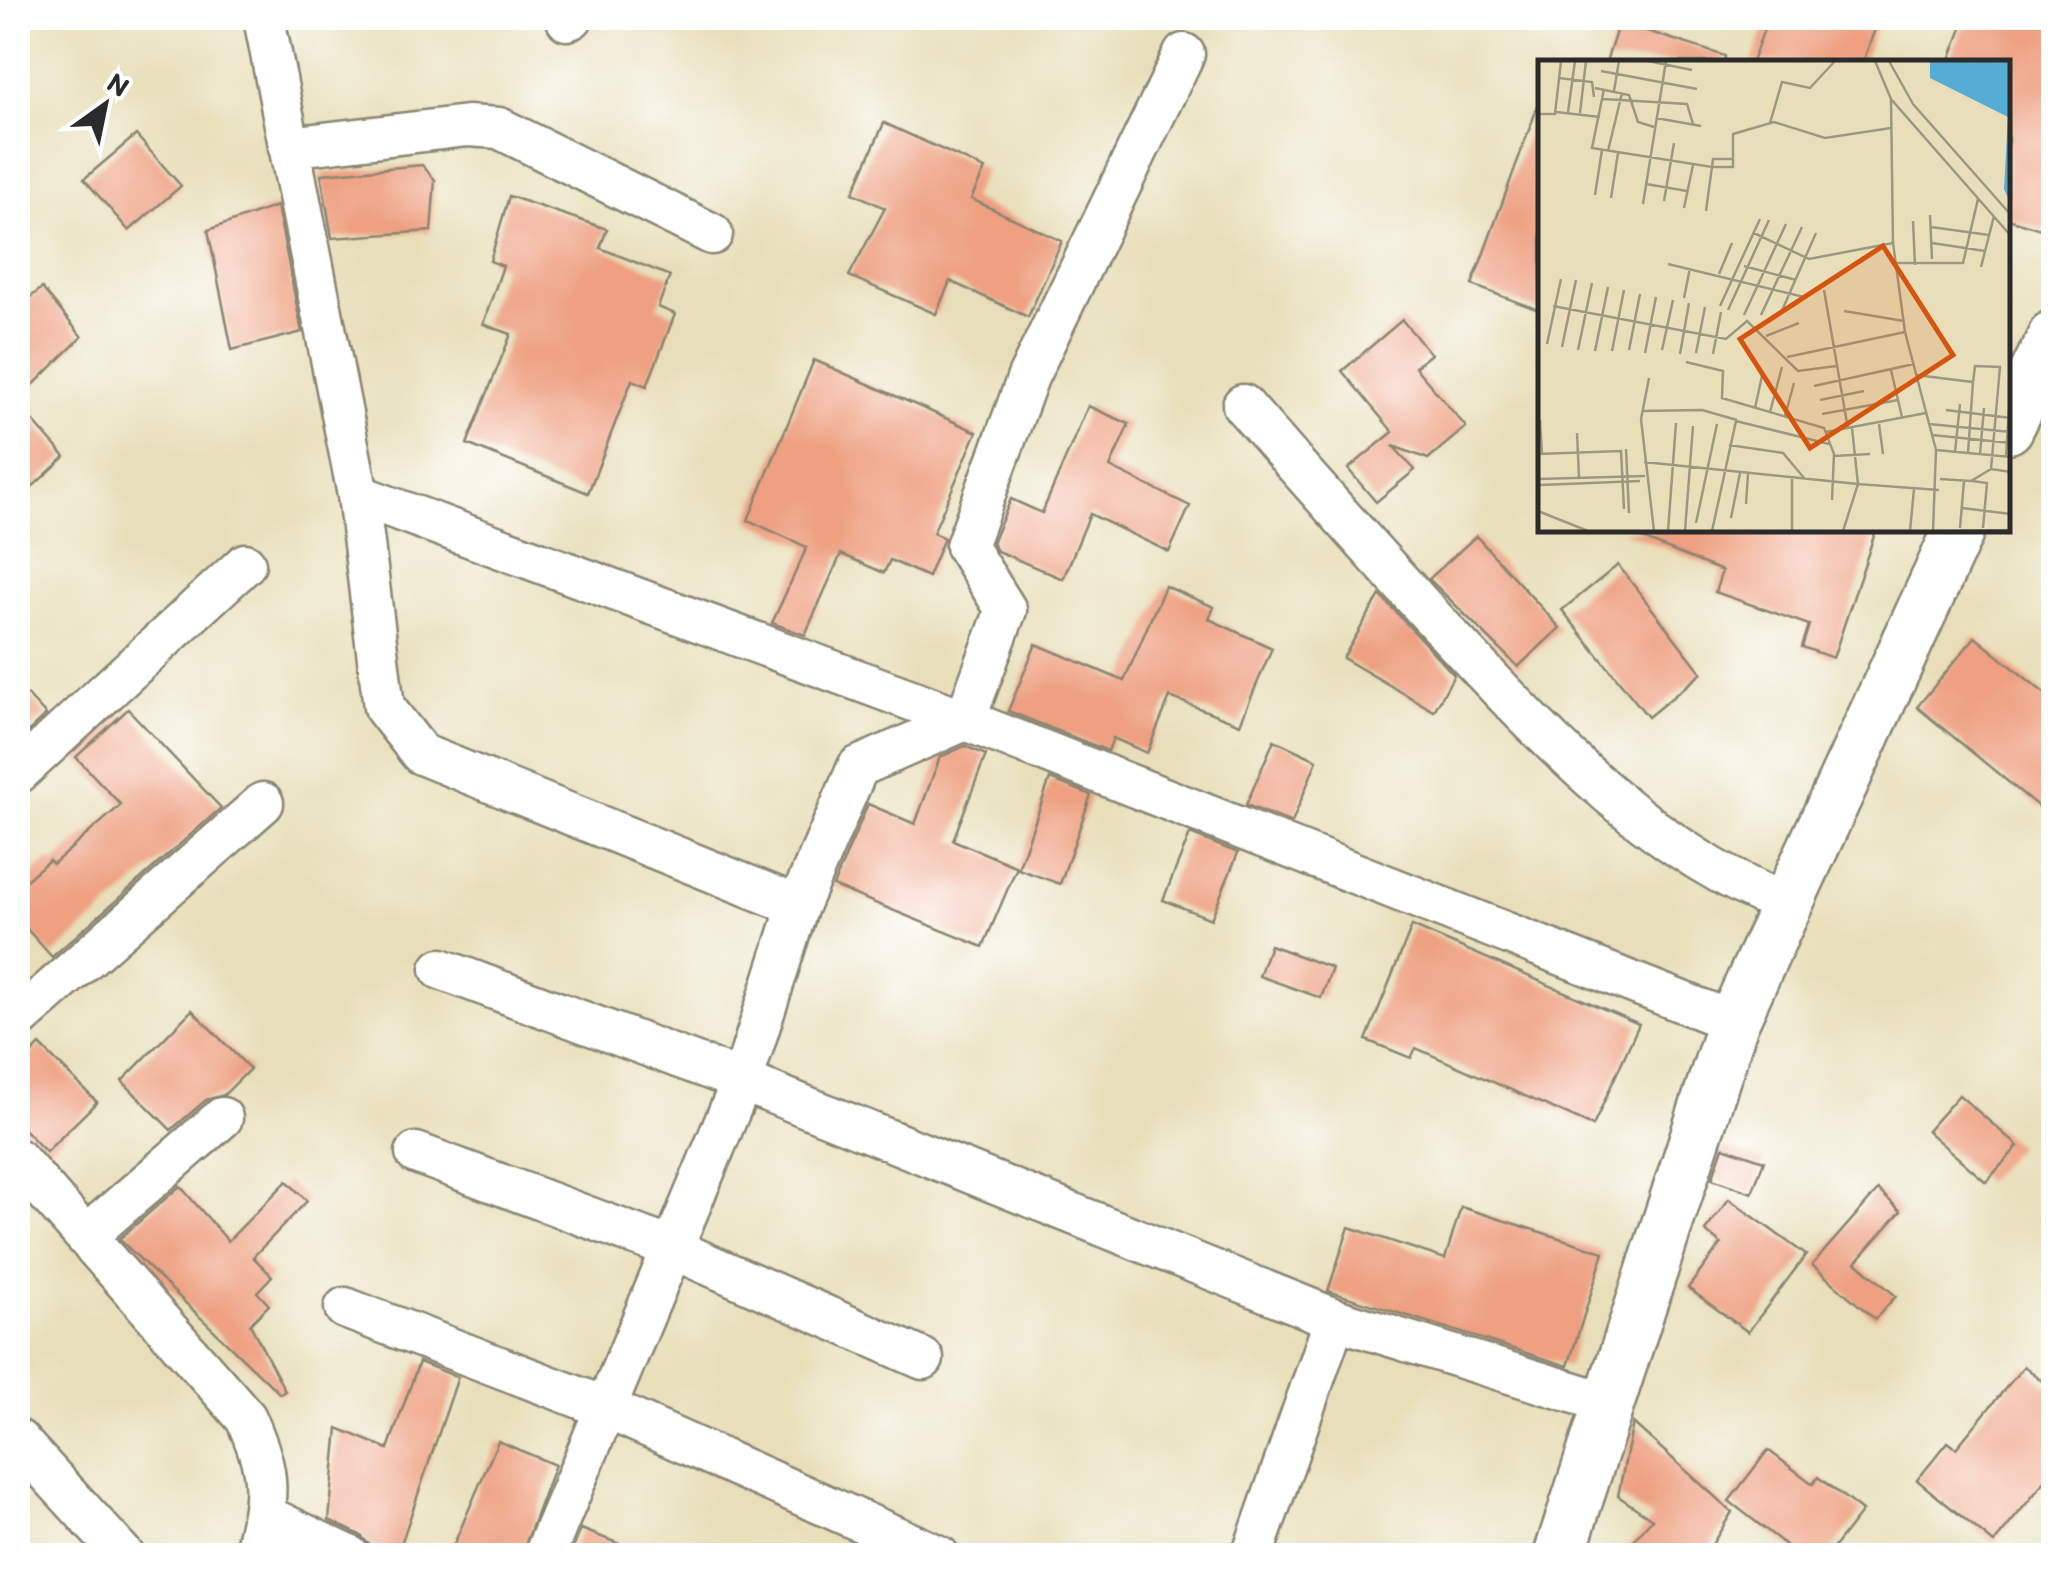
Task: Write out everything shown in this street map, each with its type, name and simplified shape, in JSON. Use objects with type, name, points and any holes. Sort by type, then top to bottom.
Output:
[{"type":"street","points":[[264,18],[358,495],[384,707],[421,754],[798,906]]},
{"type":"street","points":[[544,1556],[742,1080],[798,906],[858,767],[965,720],[1006,610],[966,546],[1028,377],[1184,54]]},
{"type":"street","points":[[289,146],[466,126],[500,128],[712,234]]},
{"type":"street","points":[[2011,422],[2054,334]]},
{"type":"street","points":[[1243,405],[1394,576],[1546,739],[1696,861],[1734,884],[1787,904]]},
{"type":"street","points":[[358,495],[965,720],[1732,1022]]},
{"type":"street","points":[[1572,1548],[1612,1404],[1732,1022],[1958,532]]},
{"type":"street","points":[[18,773],[245,564]]},
{"type":"street","points":[[18,1019],[263,804]]},
{"type":"street","points":[[441,969],[742,1080],[1335,1319],[1612,1404]]},
{"type":"street","points":[[86,1236],[222,1118]]},
{"type":"street","points":[[416,1153],[671,1248],[923,1359]]},
{"type":"street","points":[[18,1160],[246,1418],[267,1466],[264,1515],[254,1556]]},
{"type":"street","points":[[345,1308],[604,1407],[939,1556]]},
{"type":"street","points":[[1252,1556],[1335,1319]]},
{"type":"street","points":[[18,1440],[124,1556]]},
{"type":"street","points":[[264,1515],[349,1556]]},
{"type":"building","points":[[1768,18],[1879,18],[1864,60],[1753,60]]},
{"type":"building","points":[[1966,18],[2054,18],[2054,201],[2044,230],[2011,220],[2011,60],[1950,60]]},
{"type":"building","points":[[1619,22],[1725,56],[1724,60],[1607,60]]},
{"type":"building","points":[[1537,108],[1538,108],[1538,310],[1472,285]]},
{"type":"building","points":[[884,123],[985,169],[971,199],[1062,241],[1028,317],[950,281],[936,314],[849,276],[885,208],[853,193]]},
{"type":"building","points":[[136,135],[181,186],[129,231],[84,179]]},
{"type":"building","points":[[422,165],[435,180],[431,231],[332,238],[321,174]]},
{"type":"building","points":[[509,196],[607,229],[600,248],[670,276],[658,307],[675,314],[647,386],[632,380],[588,493],[467,444],[511,334],[483,324],[503,266],[490,261]]},
{"type":"building","points":[[277,206],[302,332],[232,350],[208,230]]},
{"type":"building","points":[[42,288],[82,337],[18,400],[18,307]]},
{"type":"building","points":[[1402,320],[1431,354],[1415,367],[1466,427],[1428,459],[1393,446],[1415,470],[1376,502],[1348,469],[1393,432],[1342,371]]},
{"type":"building","points":[[814,360],[977,432],[933,533],[944,538],[928,577],[890,560],[884,573],[841,554],[805,635],[772,623],[807,547],[748,520]]},
{"type":"building","points":[[18,404],[65,457],[18,500]]},
{"type":"building","points":[[1088,406],[1129,424],[1110,467],[1190,506],[1169,552],[1090,514],[1063,579],[997,551],[992,543],[1011,499],[1042,513]]},
{"type":"building","points":[[1626,532],[1875,532],[1833,658],[1802,647],[1809,625],[1715,592],[1722,571]]},
{"type":"building","points":[[1476,536],[1560,628],[1518,667],[1429,579]]},
{"type":"building","points":[[1618,565],[1702,673],[1648,717],[1562,610]]},
{"type":"building","points":[[1165,586],[1214,607],[1209,619],[1272,648],[1240,724],[1170,697],[1147,753],[1113,738],[1108,751],[1008,711],[1036,644],[1124,681]]},
{"type":"building","points":[[1380,595],[1454,675],[1434,711],[1343,658]]},
{"type":"building","points":[[1975,637],[2054,701],[2054,791],[2040,808],[1917,707]]},
{"type":"building","points":[[18,685],[46,715],[18,741]]},
{"type":"building","points":[[128,709],[221,808],[52,957],[18,919],[18,887],[49,860],[53,864],[121,805],[76,757]]},
{"type":"building","points":[[1274,740],[1317,760],[1292,823],[1246,805]]},
{"type":"building","points":[[965,746],[986,755],[953,840],[1017,867],[983,947],[833,886],[868,804],[915,824],[940,757]]},
{"type":"building","points":[[1050,779],[1091,795],[1060,884],[1018,869]]},
{"type":"building","points":[[1190,834],[1238,853],[1211,919],[1163,900]]},
{"type":"building","points":[[1412,926],[1639,1024],[1593,1126],[1416,1048],[1411,1058],[1366,1040]]},
{"type":"building","points":[[1270,945],[1332,968],[1321,998],[1259,976]]},
{"type":"building","points":[[192,1010],[250,1069],[224,1095],[206,1100],[171,1130],[122,1081]]},
{"type":"building","points":[[40,1045],[97,1102],[46,1152],[18,1123],[18,1067]]},
{"type":"building","points":[[1959,1095],[2018,1146],[1986,1182],[1927,1131]]},
{"type":"building","points":[[1723,1147],[1764,1161],[1752,1193],[1712,1179]]},
{"type":"building","points":[[287,1181],[307,1201],[253,1257],[272,1276],[257,1292],[269,1305],[250,1324],[285,1391],[280,1394],[119,1239],[180,1186],[228,1241]]},
{"type":"building","points":[[1878,1190],[1901,1211],[1856,1262],[1896,1296],[1875,1319],[1812,1265]]},
{"type":"building","points":[[1729,1199],[1806,1255],[1748,1332],[1688,1288],[1721,1244],[1705,1231]]},
{"type":"building","points":[[1461,1207],[1604,1252],[1568,1366],[1328,1291],[1349,1227],[1445,1259]]},
{"type":"building","points":[[419,1362],[458,1377],[397,1556],[380,1556],[360,1535],[329,1520],[338,1428],[388,1449]]},
{"type":"building","points":[[2024,1366],[2054,1391],[2054,1470],[1994,1543],[1917,1480],[1948,1442],[1956,1448]]},
{"type":"building","points":[[1633,1423],[1732,1512],[1705,1556],[1620,1556],[1652,1519],[1618,1496]]},
{"type":"building","points":[[498,1441],[555,1465],[521,1556],[449,1556]]},
{"type":"building","points":[[1768,1450],[1813,1484],[1818,1477],[1862,1511],[1827,1556],[1800,1556],[1729,1501]]},
{"type":"building","points":[[581,1529],[643,1553],[643,1556],[570,1556]]}]
